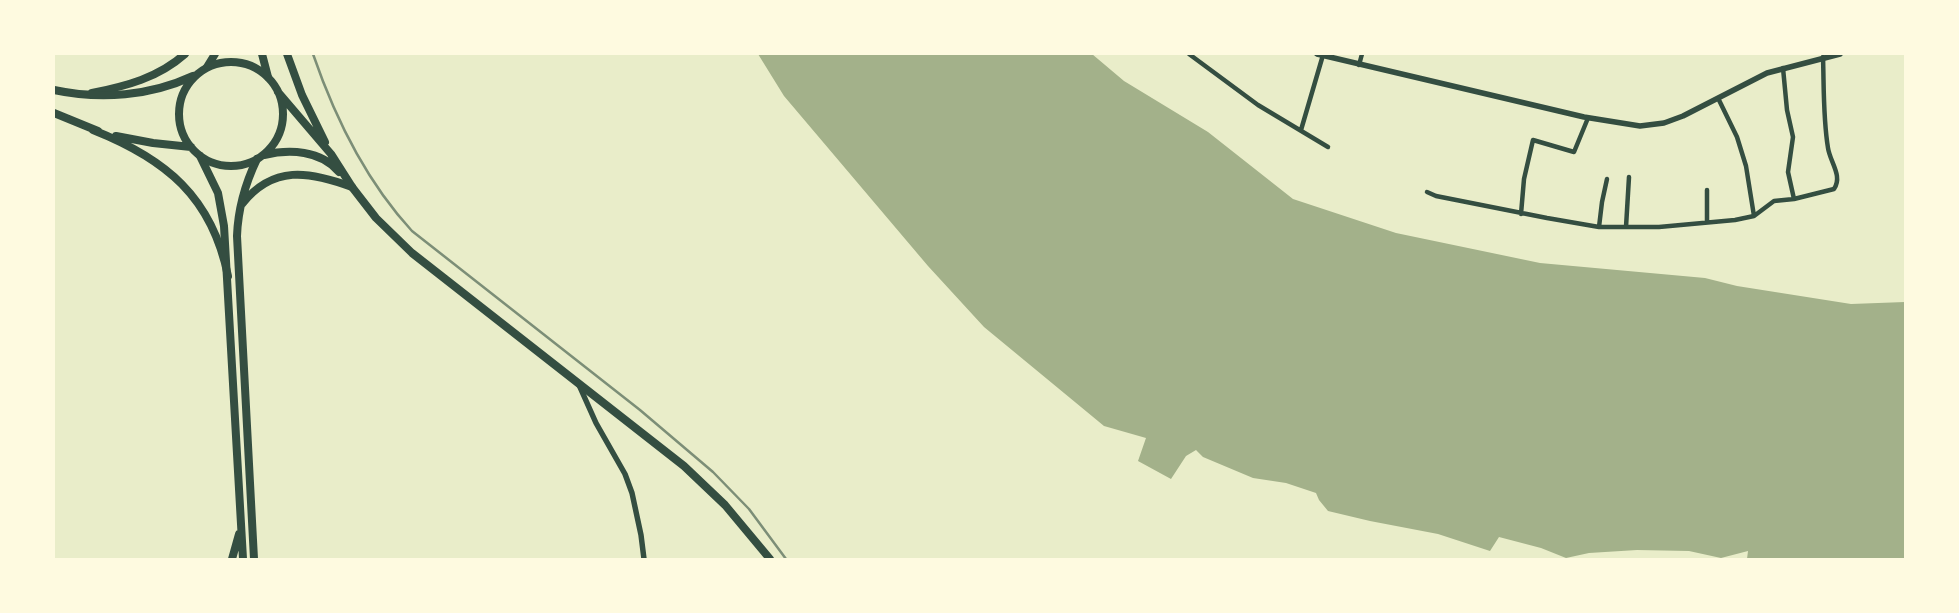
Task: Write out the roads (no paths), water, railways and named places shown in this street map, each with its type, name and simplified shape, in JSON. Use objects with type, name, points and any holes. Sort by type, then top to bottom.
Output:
[{"type":"main road","points":[[85,94],[144,80],[162,71],[185,54]]},
{"type":"main road","points":[[207,67],[215,54]]},
{"type":"main road","points":[[262,54],[268,76],[278,92],[331,154]]},
{"type":"main road","points":[[287,54],[307,107],[331,154],[352,187]]},
{"type":"main road","points":[[54,90],[114,95],[146,92],[173,86],[207,67],[223,62],[239,62],[254,67],[268,76]]},
{"type":"main road","points":[[195,75],[186,88],[179,110],[180,126],[191,147],[200,156],[214,183],[221,204],[228,276],[243,559]]},
{"type":"main road","points":[[254,559],[249,435],[237,245],[240,206],[248,180],[260,157],[275,142],[282,126],[283,109],[278,92]]},
{"type":"main road","points":[[54,113],[120,141],[169,172],[183,185],[210,221],[220,243],[228,276]]},
{"type":"main road","points":[[93,130],[153,143],[191,147]]},
{"type":"main road","points":[[200,156],[214,163],[228,166],[243,165],[276,152],[293,151],[317,157],[335,168],[376,218],[404,247],[684,466],[725,505],[770,559]]},
{"type":"main road","points":[[240,206],[260,186],[287,175],[304,174],[317,176],[352,187]]},
{"type":"main road","points":[[232,559],[238,541],[242,512]]},
{"type":"street","points":[[1189,54],[1258,105],[1328,147]]},
{"type":"street","points":[[1359,65],[1362,54]]},
{"type":"street","points":[[1301,130],[1320,55],[1588,118],[1628,125],[1648,126],[1683,116],[1759,76],[1840,54]]},
{"type":"street","points":[[1427,192],[1436,196],[1521,214],[1599,227],[1626,228],[1735,220],[1754,216],[1774,201],[1794,199],[1834,189],[1838,183],[1838,176],[1828,151],[1825,122],[1824,57]]},
{"type":"street","points":[[1783,68],[1787,110],[1793,137],[1788,172],[1794,199]]},
{"type":"street","points":[[1718,98],[1737,137],[1746,166],[1754,216]]},
{"type":"street","points":[[1521,214],[1524,179],[1533,140],[1574,152],[1588,118]]},
{"type":"street","points":[[1626,228],[1629,177]]},
{"type":"street","points":[[1599,227],[1607,179]]},
{"type":"street","points":[[1707,190],[1708,222]]},
{"type":"street","points":[[578,383],[596,423],[625,474],[632,492],[642,535],[644,559]]},
{"type":"railway","points":[[313,54],[331,101],[353,147],[380,191],[412,231],[640,410],[713,472],[749,509],[786,559]]}]
